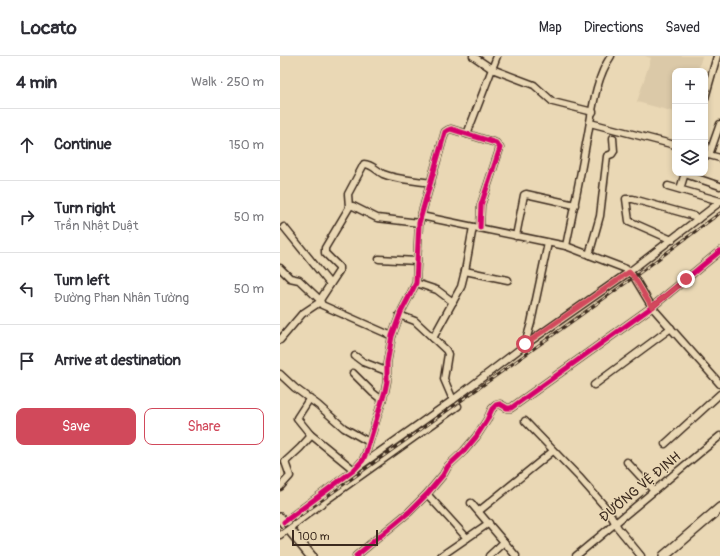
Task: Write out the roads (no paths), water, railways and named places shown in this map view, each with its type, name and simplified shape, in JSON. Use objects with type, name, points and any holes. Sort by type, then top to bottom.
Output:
[{"type":"main road","points":[[664,556],[720,508]]},
{"type":"main road","points":[[284,523],[312,556]]},
{"type":"street","points":[[473,56],[492,69],[534,85],[553,102],[593,112]]},
{"type":"street","points":[[467,134],[497,56]]},
{"type":"street","points":[[708,88],[717,56]]},
{"type":"street","points":[[566,246],[598,87],[608,57]]},
{"type":"street","points":[[590,123],[672,144]]},
{"type":"street","points":[[708,153],[720,124]]},
{"type":"street","points":[[354,470],[363,460],[382,400],[387,380],[386,371],[392,336],[416,283],[419,223],[445,132],[451,129],[496,143],[500,148],[481,205],[480,228]]},
{"type":"street","points":[[589,255],[600,216],[607,156],[612,154],[614,151],[613,138]]},
{"type":"street","points":[[708,155],[720,158]]},
{"type":"street","points":[[280,340],[302,314],[320,301],[330,284],[339,273],[339,269],[325,253],[325,248],[349,207],[348,194],[364,164],[368,164],[383,174],[394,178],[430,183]]},
{"type":"street","points":[[680,189],[684,176]]},
{"type":"street","points":[[691,176],[720,186]]},
{"type":"street","points":[[668,186],[720,201]]},
{"type":"street","points":[[516,236],[524,196],[526,194],[575,205]]},
{"type":"street","points":[[672,240],[630,221],[626,199],[633,199],[694,216],[698,219]]},
{"type":"street","points":[[280,535],[284,523],[354,470],[453,400],[525,344],[631,275],[720,201]]},
{"type":"street","points":[[349,207],[353,206],[378,218],[419,223]]},
{"type":"street","points":[[421,216],[566,246],[626,269],[652,307],[720,384]]},
{"type":"street","points":[[433,338],[461,287],[466,271],[472,227]]},
{"type":"street","points":[[284,228],[330,284]]},
{"type":"street","points":[[525,344],[531,324],[548,242]]},
{"type":"street","points":[[356,556],[409,512],[427,494],[451,463],[471,443],[485,424],[492,409],[496,405],[500,404],[507,408],[511,408],[652,307],[720,251]]},
{"type":"street","points":[[379,259],[417,261]]},
{"type":"street","points":[[280,268],[290,278],[298,280],[320,301],[323,306],[392,336]]},
{"type":"street","points":[[466,271],[508,280]]},
{"type":"street","points":[[416,283],[438,290],[453,302]]},
{"type":"street","points":[[400,316],[415,321],[447,352],[444,379],[453,400]]},
{"type":"street","points":[[594,385],[671,328]]},
{"type":"street","points":[[355,356],[367,364],[386,371]]},
{"type":"street","points":[[353,372],[373,393],[382,400]]},
{"type":"street","points":[[280,374],[348,431],[369,442]]},
{"type":"street","points":[[665,444],[720,394]]},
{"type":"street","points":[[310,398],[297,418],[310,434],[354,470]]},
{"type":"street","points":[[284,523],[325,501],[458,406]]},
{"type":"street","points":[[526,421],[608,510],[618,528],[641,556]]},
{"type":"street","points":[[280,487],[290,476],[282,462],[303,445],[310,437],[310,434]]},
{"type":"street","name":"ĐƯỜNG VỆ ĐỊNH","points":[[576,556],[720,436]]},
{"type":"street","points":[[479,511],[553,450]]},
{"type":"street","points":[[627,462],[654,491]]},
{"type":"street","points":[[427,494],[467,538]]},
{"type":"street","points":[[471,503],[516,556]]},
{"type":"street","points":[[441,556],[489,523]]},
{"type":"street","points":[[489,556],[504,542]]},
{"type":"railway","points":[[280,530],[634,277],[720,213]]}]
